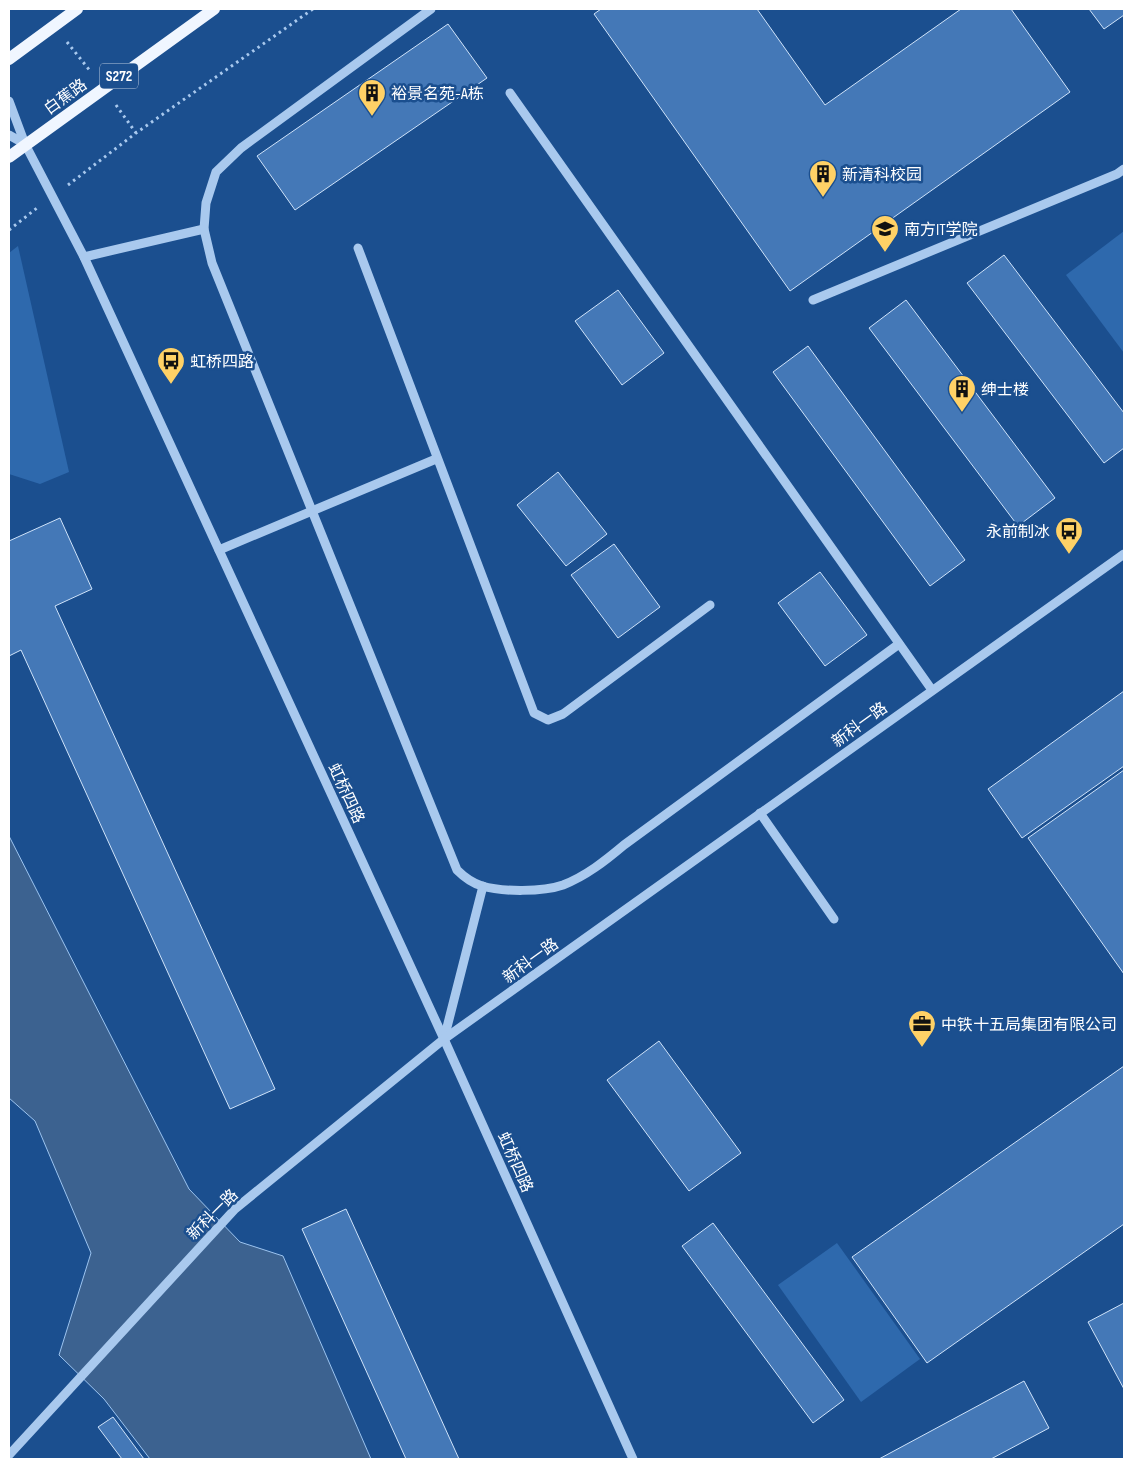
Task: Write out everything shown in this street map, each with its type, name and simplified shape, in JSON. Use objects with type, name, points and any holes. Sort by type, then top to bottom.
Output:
[{"type":"main road","points":[[9,59],[77,9]]},
{"type":"main road","name":"白蕉路","points":[[9,157],[214,9]]},
{"type":"street","points":[[431,9],[234,154],[216,172],[206,203],[204,229],[212,263],[457,870],[467,879],[483,886],[522,891],[562,885],[595,869],[624,845],[899,644]]},
{"type":"street","points":[[510,93],[932,690]]},
{"type":"street","name":"虹桥四路","points":[[9,101],[25,144],[84,256],[444,1039],[633,1459]]},
{"type":"street","points":[[9,135],[25,144]]},
{"type":"street","points":[[812,300],[1117,174],[1124,169]]},
{"type":"street","points":[[84,256],[204,229]]},
{"type":"street","points":[[358,248],[436,459],[534,713],[548,720],[563,714],[710,605]]},
{"type":"street","points":[[219,550],[436,459]]},
{"type":"street","name":"新科一路","points":[[9,1455],[235,1209],[444,1039],[1124,554]]},
{"type":"street","points":[[760,813],[834,919]]},
{"type":"street","points":[[444,1039],[483,886]]},
{"type":"path","points":[[9,230],[136,133],[313,9]]},
{"type":"shaded area","points":[[1124,231],[1124,353],[1066,275]]},
{"type":"shaded area","points":[[18,246],[69,472],[40,484],[9,474],[9,253]]},
{"type":"shaded area","points":[[9,836],[189,1189],[240,1242],[283,1256],[371,1459],[150,1459],[104,1399],[59,1355],[91,1253],[35,1121],[9,1098]]},
{"type":"shaded area","points":[[837,1243],[920,1359],[861,1402],[778,1285]]},
{"type":"building","name":"新清科校园","points":[[601,9],[757,9],[825,105],[961,9],[1011,9],[1070,92],[790,291],[594,14]]},
{"type":"building","points":[[1089,9],[1124,9],[1124,15],[1104,29]]},
{"type":"building","name":"裕景名苑-A栋","points":[[448,24],[487,78],[295,210],[257,156]]},
{"type":"building","points":[[1004,255],[1124,413],[1124,448],[1104,463],[967,283]]},
{"type":"building","points":[[618,290],[664,353],[622,385],[575,321]]},
{"type":"building","name":"绅士楼","points":[[906,300],[1055,498],[1018,526],[869,328]]},
{"type":"building","points":[[808,346],[965,560],[930,586],[773,372]]},
{"type":"building","points":[[558,472],[607,534],[566,566],[517,505]]},
{"type":"building","points":[[60,518],[92,589],[55,606],[275,1089],[230,1109],[21,650],[9,656],[9,541]]},
{"type":"building","points":[[614,544],[660,607],[618,638],[571,575]]},
{"type":"building","points":[[820,572],[867,635],[825,666],[778,603]]},
{"type":"building","points":[[1124,691],[1124,766],[1022,838],[988,789]]},
{"type":"building","points":[[1124,770],[1124,974],[1028,838]]},
{"type":"building","points":[[659,1041],[741,1153],[689,1191],[607,1080]]},
{"type":"building","points":[[1124,1066],[1124,1224],[927,1363],[852,1257]]},
{"type":"building","points":[[346,1209],[459,1459],[406,1459],[302,1229]]},
{"type":"building","points":[[713,1223],[844,1400],[813,1423],[682,1246]]},
{"type":"building","points":[[1124,1303],[1124,1389],[1088,1322]]},
{"type":"building","points":[[1024,1381],[1049,1428],[991,1459],[879,1459]]},
{"type":"building","points":[[113,1417],[144,1459],[122,1459],[98,1427]]},
{"type":"place","name":"裕景名苑-A栋","points":[[372,117]]},
{"type":"place","name":"新清科校园","points":[[823,198]]},
{"type":"place","name":"南方IT学院","points":[[885,253]]},
{"type":"place","name":"虹桥四路","points":[[171,385]]},
{"type":"place","name":"绅士楼","points":[[962,413]]},
{"type":"place","name":"永前制冰","points":[[1069,555]]},
{"type":"place","name":"中铁十五局集团有限公司","points":[[922,1048]]}]
